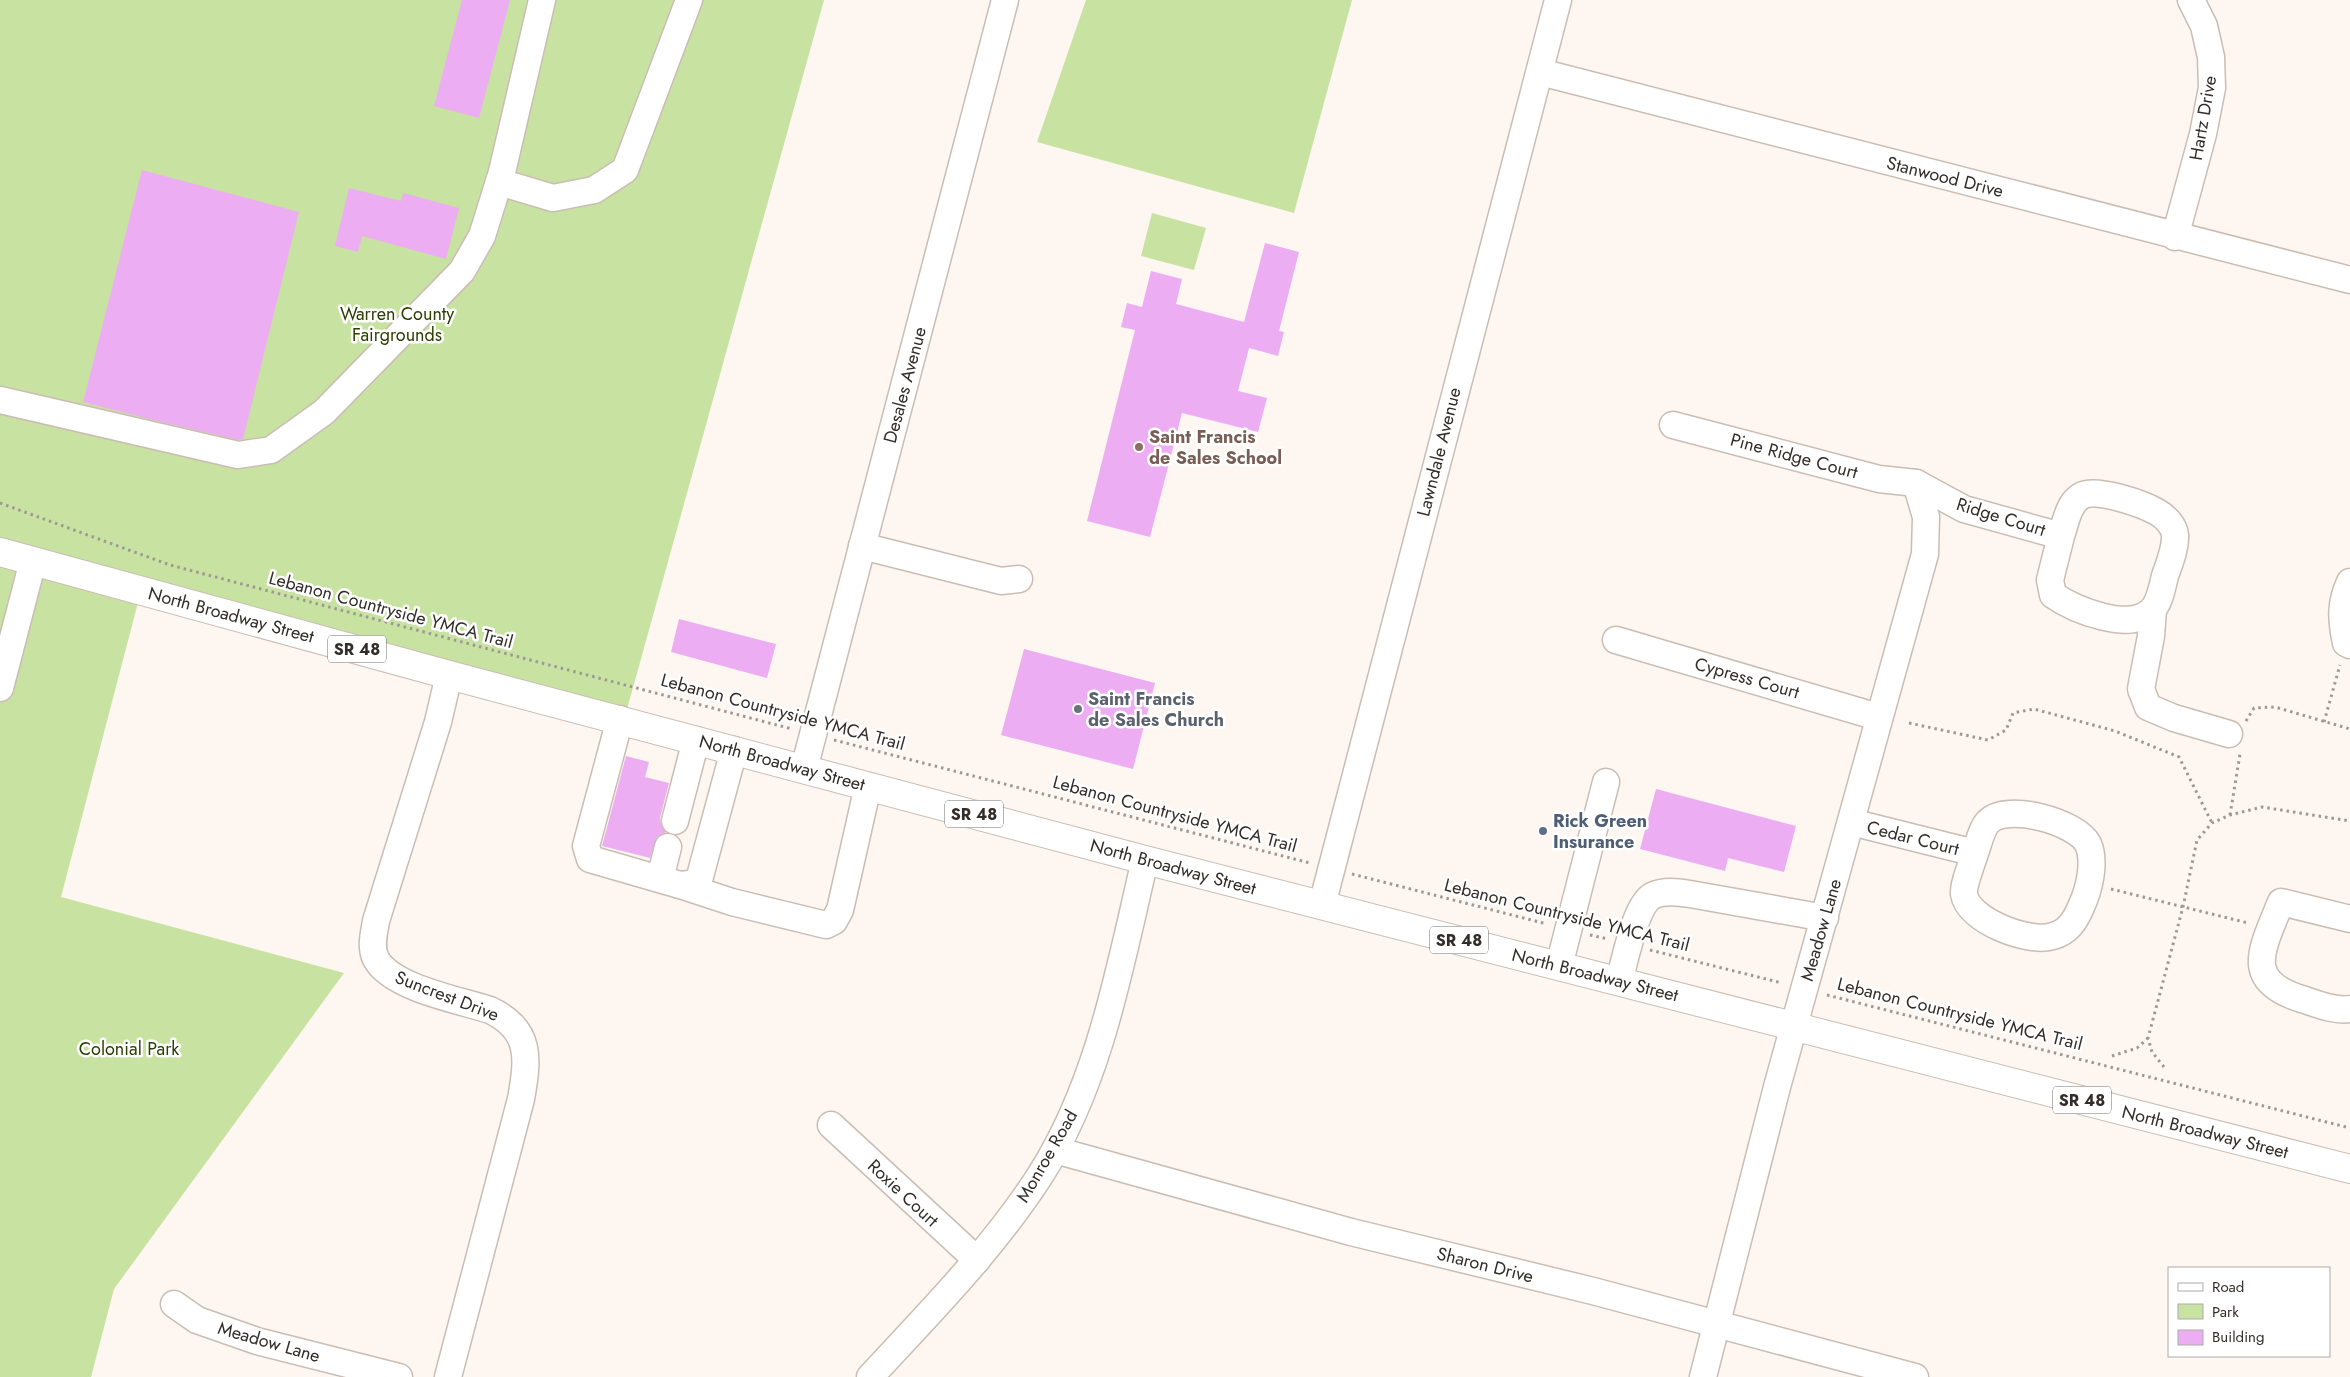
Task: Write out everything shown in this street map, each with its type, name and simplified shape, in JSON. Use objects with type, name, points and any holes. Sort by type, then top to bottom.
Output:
[{"type":"main road","name":"North Broadway Street","points":[[0,552],[449,675],[1145,860],[2350,1169]]},
{"type":"street","points":[[0,400],[238,455],[271,450],[324,412],[462,271],[482,236],[499,182],[542,0]]},
{"type":"street","points":[[499,182],[554,198],[594,190],[625,170],[689,0]]},
{"type":"street","name":"Desales Avenue","points":[[804,769],[1005,0]]},
{"type":"street","name":"Lawndale Avenue","points":[[1322,905],[1444,431],[1558,0]]},
{"type":"street","name":"Hartz Drive","points":[[2176,237],[2203,134],[2212,88],[2213,72],[2208,42],[2198,12],[2191,0]]},
{"type":"street","name":"Stanwood Drive","points":[[1540,72],[2176,237],[2350,280]]},
{"type":"street","name":"Pine Ridge Court","points":[[1673,425],[1879,479],[1916,483]]},
{"type":"street","name":"Ridge Court","points":[[1916,483],[1964,509],[2061,536]]},
{"type":"street","name":"Meadow Lane","points":[[1703,1377],[1777,1087],[1825,918],[1878,717],[1925,554],[1926,517],[1916,483]]},
{"type":"street","name":"Ridge Court","points":[[2098,494],[2114,497],[2158,512],[2169,522],[2175,536],[2173,551],[2160,596],[2152,610],[2141,619],[2126,621],[2065,604],[2053,594],[2050,580],[2061,536],[2072,503],[2083,495],[2098,494]]},
{"type":"street","points":[[862,546],[1001,581],[1019,579]]},
{"type":"street","points":[[0,688],[33,561]]},
{"type":"street","points":[[2348,644],[2341,622],[2342,606],[2350,582]]},
{"type":"street","points":[[2152,610],[2151,636],[2141,689],[2148,707],[2174,718],[2238,736]]},
{"type":"street","name":"Cypress Court","points":[[1616,640],[1878,717]]},
{"type":"street","name":"Suncrest Drive","points":[[448,1377],[521,1099],[526,1068],[526,1054],[522,1039],[503,1016],[490,1010],[401,982],[388,974],[376,958],[373,949],[376,921],[438,722],[449,675]]},
{"type":"street","points":[[620,719],[586,846],[586,854],[590,859],[732,902],[826,925],[834,921],[840,910],[868,786]]},
{"type":"street","points":[[675,821],[696,740]]},
{"type":"street","points":[[670,882],[690,884],[699,880],[734,750]]},
{"type":"street","points":[[1559,966],[1606,782]]},
{"type":"street","name":"Cedar Court","points":[[2017,813],[2032,816],[2063,825],[2078,832],[2087,843],[2092,857],[2088,884],[2076,919],[2066,931],[2052,937],[2036,937],[1990,924],[1976,915],[1967,904],[1963,892],[1975,853],[1988,822],[2001,814],[2017,813]]},
{"type":"street","name":"Cedar Court","points":[[1851,822],[1975,853]]},
{"type":"street","points":[[668,847],[670,882]]},
{"type":"street","name":"Monroe Road","points":[[870,1377],[977,1260],[1009,1220],[1055,1150],[1077,1105],[1102,1031],[1145,860]]},
{"type":"street","points":[[1618,982],[1644,902],[1658,894],[1670,892],[1825,918]]},
{"type":"street","points":[[2350,919],[2281,902],[2270,928],[2261,964],[2265,977],[2271,986],[2286,995],[2340,1011],[2350,1009]]},
{"type":"street","name":"Roxie Court","points":[[831,1125],[977,1260]]},
{"type":"street","name":"Sharon Drive","points":[[1055,1150],[1351,1232],[1717,1323],[1915,1377]]},
{"type":"street","name":"Meadow Lane","points":[[174,1304],[197,1320],[257,1341],[399,1377]]},
{"type":"path","name":"Lebanon Countryside YMCA Trail","points":[[0,503],[170,565],[1332,869],[2350,1128]]},
{"type":"path","points":[[2324,722],[2348,644]]},
{"type":"path","points":[[2230,815],[2238,736],[2254,708],[2275,707],[2350,729]]},
{"type":"path","points":[[1909,723],[1988,740],[2006,730],[2012,713],[2034,709],[2115,731],[2179,757],[2212,823]]},
{"type":"path","points":[[2164,1067],[2152,1052],[2148,1038],[2183,907],[2196,840],[2212,823],[2230,815],[2262,807],[2350,821]]},
{"type":"path","points":[[2088,884],[2270,928]]},
{"type":"path","points":[[2112,1056],[2137,1048],[2148,1038]]},
{"type":"green space","name":"Warren County Fairgrounds","points":[[0,0],[824,0],[624,720],[141,591],[61,897],[344,973],[114,1289],[91,1377],[0,1377]]},
{"type":"green space","points":[[1086,0],[1352,0],[1294,213],[1037,142]]},
{"type":"green space","points":[[1152,213],[1206,228],[1194,270],[1141,256]]},
{"type":"building","points":[[462,0],[510,0],[479,118],[434,106]]},
{"type":"building","points":[[142,170],[299,212],[243,439],[239,440],[83,402]]},
{"type":"building","points":[[349,188],[401,201],[403,193],[459,208],[446,259],[362,236],[358,252],[335,246]]},
{"type":"building","name":"Saint Francis de Sales School","points":[[1265,243],[1299,252],[1279,331],[1284,332],[1278,356],[1249,348],[1238,391],[1267,398],[1258,432],[1182,413],[1150,537],[1087,521],[1135,330],[1121,327],[1127,303],[1142,307],[1151,271],[1182,279],[1176,304],[1244,322]]},
{"type":"building","points":[[679,619],[776,644],[767,678],[671,652]]},
{"type":"building","name":"Saint Francis de Sales Church","points":[[1024,649],[1155,683],[1133,769],[1001,735]]},
{"type":"building","points":[[626,756],[649,762],[645,777],[669,783],[660,818],[661,825],[666,832],[657,837],[650,858],[602,846]]},
{"type":"building","points":[[1656,789],[1796,826],[1784,872],[1728,858],[1725,871],[1640,849]]},
{"type":"place","name":"Saint Francis de Sales School","points":[[1139,447]]},
{"type":"place","name":"Saint Francis de Sales Church","points":[[1078,709]]},
{"type":"place","name":"Rick Green Insurance","points":[[1543,831]]},
{"type":"park label","name":"Colonial Park","points":[[129,1049]]}]
